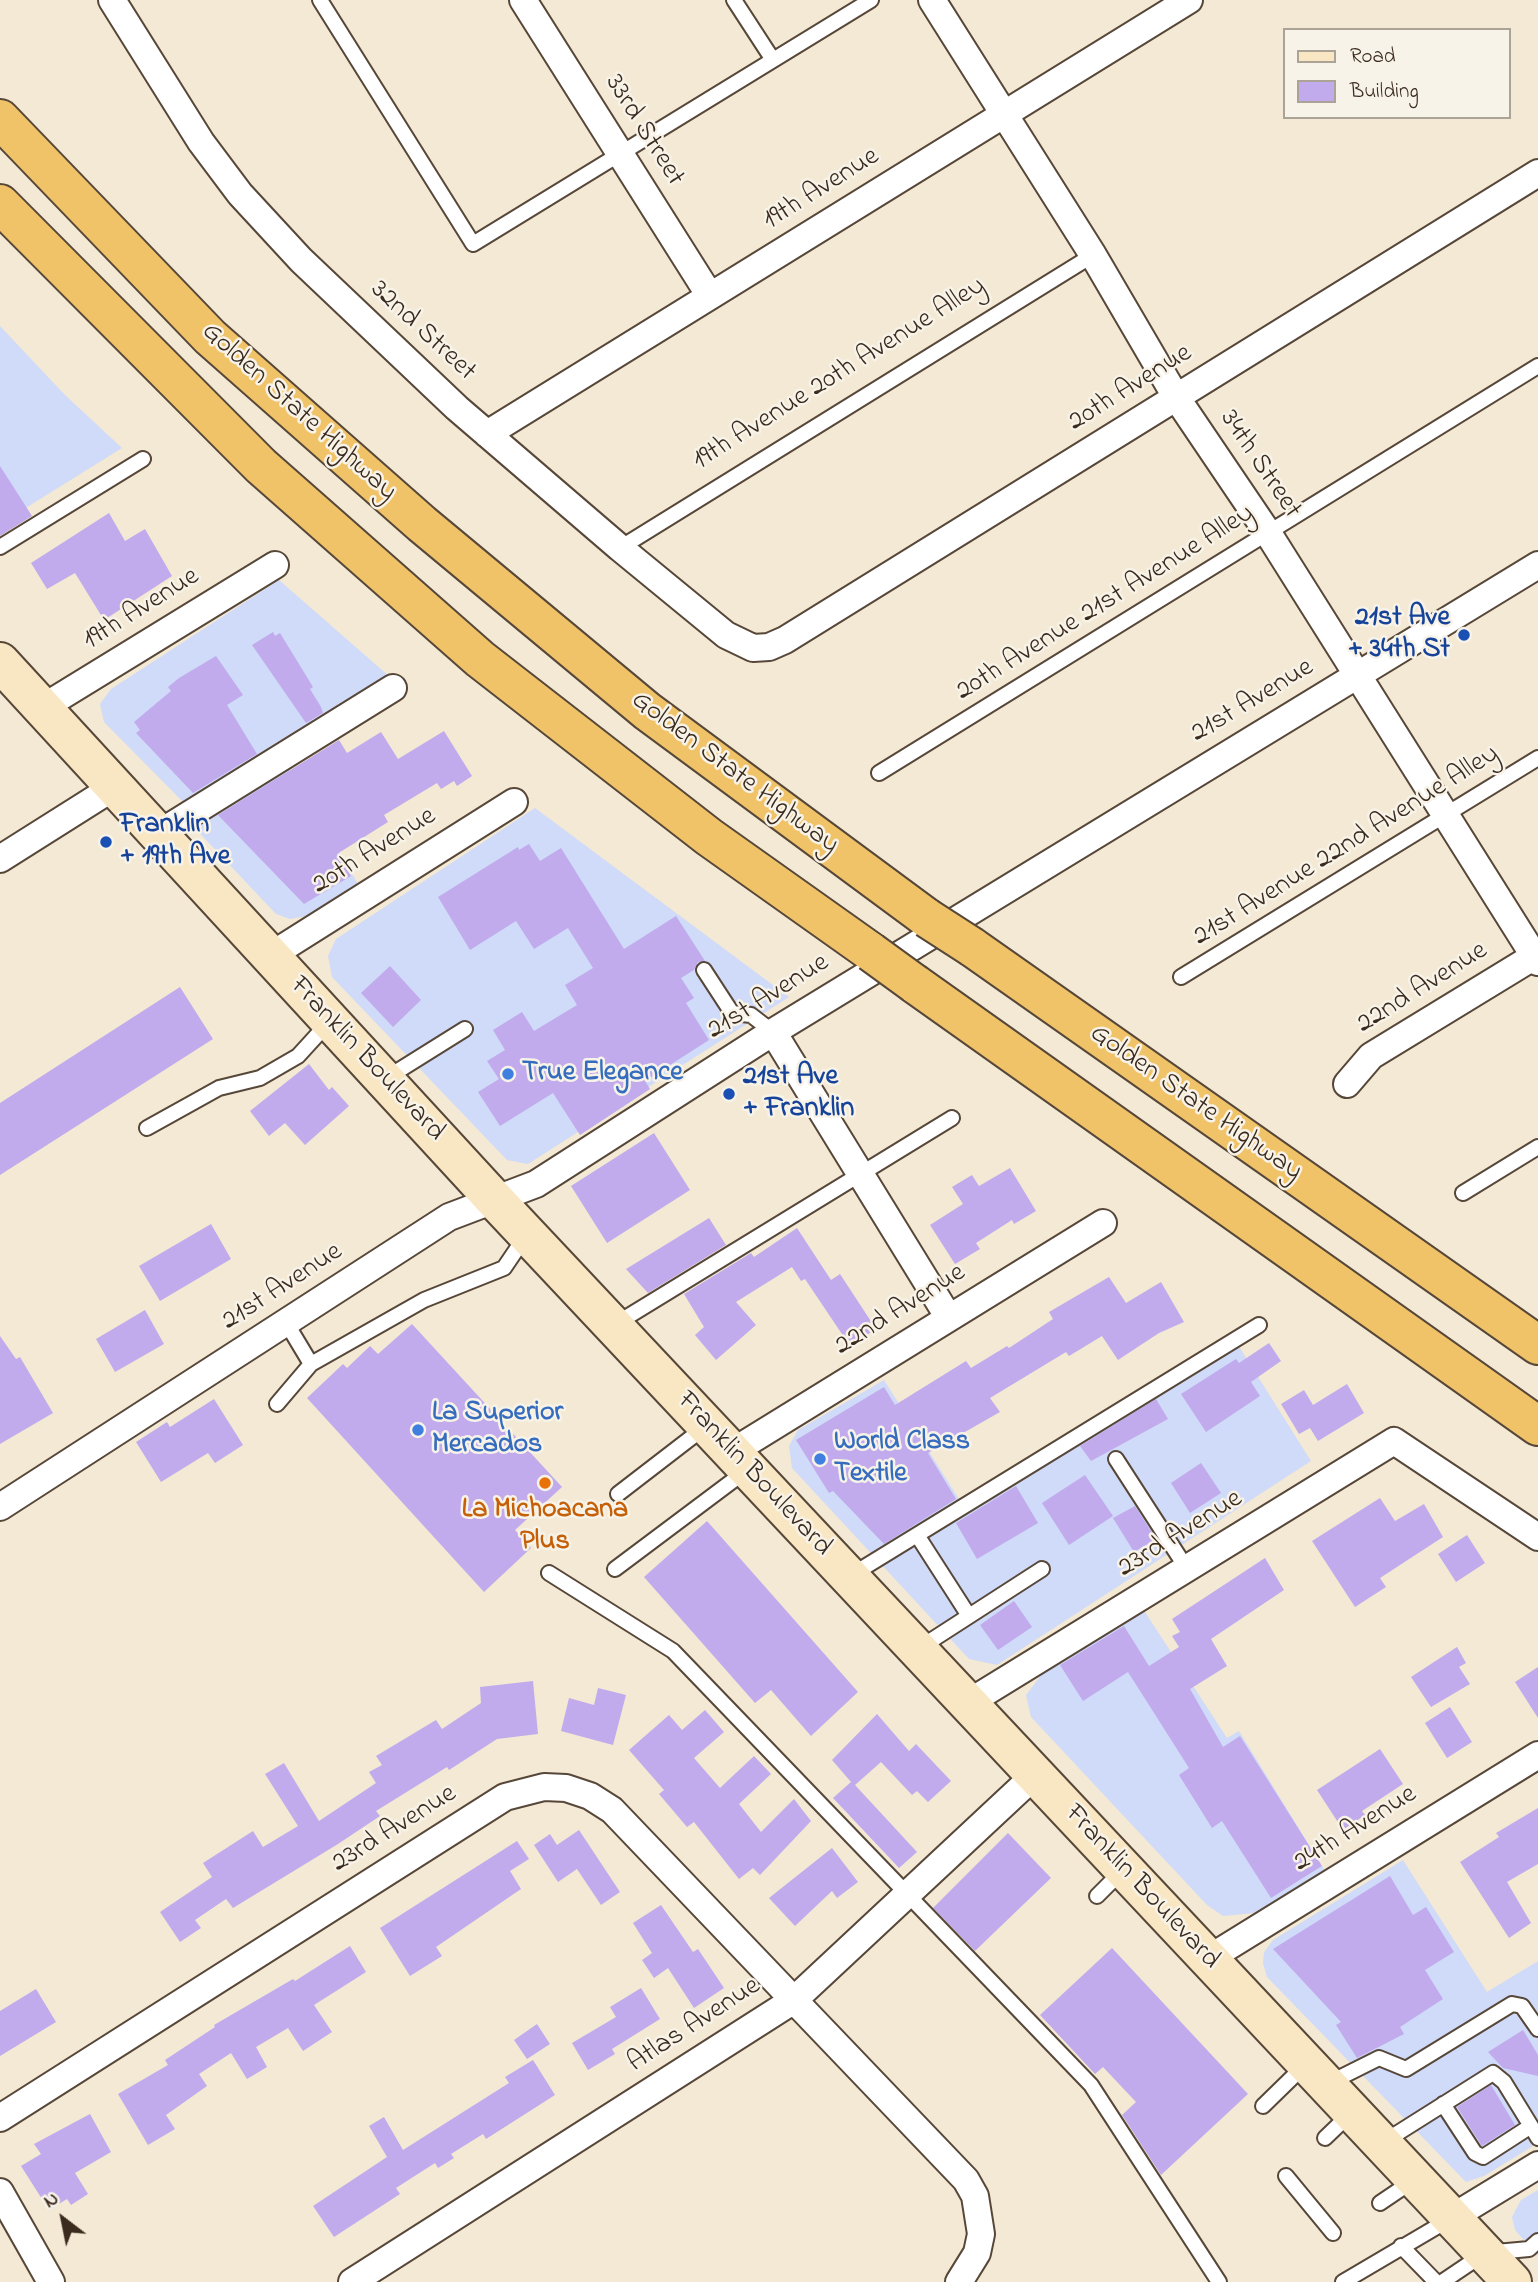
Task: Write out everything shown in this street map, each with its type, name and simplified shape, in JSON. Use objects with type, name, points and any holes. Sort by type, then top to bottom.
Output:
[{"type":"highway","name":"Golden State Highway","points":[[0,119],[210,337],[422,524],[647,711],[927,918],[1538,1345]]},
{"type":"highway","name":"Golden State Highway","points":[[0,204],[261,466],[480,659],[709,837],[1538,1426]]},
{"type":"main road","name":"Franklin Boulevard","points":[[0,662],[493,1198],[1316,2074],[1339,2125],[1381,2143],[1512,2282]]},
{"type":"street","name":"32nd Street","points":[[112,0],[201,142],[240,194],[301,260],[488,434],[620,548],[726,635],[753,648]]},
{"type":"street","name":"33rd Street","points":[[523,0],[710,296]]},
{"type":"street","name":"34th Street","points":[[932,0],[1093,255],[1176,397],[1268,533],[1537,958]]},
{"type":"street","name":"19th Avenue","points":[[488,434],[1189,0]]},
{"type":"street","name":"20th Avenue","points":[[753,648],[769,647],[785,640],[1538,173]]},
{"type":"street","name":"19th Avenue","points":[[43,708],[275,565]]},
{"type":"street","name":"21st Avenue","points":[[0,1507],[288,1324],[449,1217],[493,1198],[536,1184],[773,1032],[1538,565]]},
{"type":"street","points":[[158,834],[393,688]]},
{"type":"street","points":[[0,859],[114,787]]},
{"type":"street","name":"20th Avenue","points":[[270,956],[514,803]]},
{"type":"street","name":"22nd Avenue","points":[[1347,1084],[1371,1056],[1537,958]]},
{"type":"street","points":[[773,1032],[949,1318]]},
{"type":"street","name":"22nd Avenue","points":[[729,1449],[1103,1223]]},
{"type":"street","name":"23rd Avenue","points":[[968,1703],[1394,1441],[1538,1537]]},
{"type":"street","name":"24th Avenue","points":[[1208,1959],[1538,1755]]},
{"type":"street","name":"Atlas Avenue","points":[[352,2282],[794,2000],[1035,1775]]},
{"type":"street","name":"23rd Avenue","points":[[0,2118],[505,1797],[544,1787],[566,1788],[590,1796],[612,1810],[794,2000]]},
{"type":"street","points":[[794,2000],[966,2180],[975,2196],[981,2234],[977,2253],[959,2282]]},
{"type":"street","points":[[1451,2218],[1535,2174]]},
{"type":"street","points":[[0,2192],[51,2282]]},
{"type":"lane","points":[[320,0],[473,244],[871,0]]},
{"type":"lane","points":[[734,0],[773,60]]},
{"type":"lane","name":"19th Avenue 20th Avenue Alley","points":[[620,548],[1093,255]]},
{"type":"lane","name":"20th Avenue 21st Avenue Alley","points":[[879,773],[1538,366]]},
{"type":"lane","points":[[0,547],[143,459]]},
{"type":"lane","name":"21st Avenue 22nd Avenue Alley","points":[[1181,977],[1538,758]]},
{"type":"lane","points":[[704,970],[732,1013],[751,1015],[773,1032]]},
{"type":"lane","points":[[147,1128],[219,1088],[260,1078],[298,1056],[330,1021]]},
{"type":"lane","points":[[384,1079],[465,1028]]},
{"type":"lane","points":[[613,1325],[952,1118]]},
{"type":"lane","points":[[1463,1194],[1538,1147]]},
{"type":"lane","points":[[277,1404],[311,1364],[424,1300],[504,1268],[527,1234]]},
{"type":"lane","points":[[288,1324],[311,1364]]},
{"type":"lane","points":[[849,1577],[1259,1325]]},
{"type":"lane","points":[[618,1494],[729,1449]]},
{"type":"lane","points":[[615,1569],[729,1449]]},
{"type":"lane","points":[[1116,1459],[1186,1569]]},
{"type":"lane","points":[[917,1535],[969,1616]]},
{"type":"lane","points":[[917,1649],[1042,1569]]},
{"type":"lane","points":[[549,1573],[673,1651],[1091,2085],[1219,2282]]},
{"type":"lane","points":[[1097,1896],[1124,1870]]},
{"type":"lane","points":[[1262,2106],[1316,2074],[1379,2058],[1406,2069],[1512,2004],[1522,2006],[1538,2029]]},
{"type":"lane","points":[[1381,2143],[1443,2104],[1493,2073],[1506,2097],[1534,2132],[1483,2157],[1475,2153],[1462,2125],[1443,2104]]},
{"type":"lane","points":[[1286,2176],[1333,2233]]},
{"type":"lane","points":[[1380,2203],[1415,2180]]},
{"type":"lane","points":[[1343,2282],[1451,2218]]},
{"type":"lane","points":[[1442,2282],[1485,2253],[1529,2249],[1538,2241]]},
{"type":"lane","points":[[1401,2246],[1437,2282]]},
{"type":"shaded area","points":[[0,326],[65,395],[122,448],[0,524]]},
{"type":"shaded area","points":[[279,580],[390,677],[184,803],[104,722],[100,704],[111,689]]},
{"type":"shaded area","points":[[287,765],[358,884],[307,916],[290,919],[276,914],[190,823]]},
{"type":"shaded area","points":[[535,808],[789,997],[528,1164],[507,1160],[332,977],[328,956],[336,939]]},
{"type":"shaded area","points":[[1233,1337],[1311,1461],[997,1665],[969,1659],[792,1468],[789,1446],[798,1430],[884,1380],[962,1504]]},
{"type":"shaded area","points":[[1143,1609],[1227,1738],[1239,1731],[1325,1871],[1254,1913],[1223,1916],[1207,1905],[1031,1717],[1026,1695],[1042,1674]]},
{"type":"shaded area","points":[[1403,1860],[1487,1992],[1538,1961],[1538,2143],[1484,2176],[1466,2182],[1267,1977],[1263,1963],[1264,1952],[1273,1940]]},
{"type":"shaded area","points":[[1538,2190],[1538,2256],[1515,2230],[1512,2217],[1521,2200]]},
{"type":"building","points":[[0,466],[32,516],[0,536]]},
{"type":"building","points":[[109,513],[125,541],[145,529],[172,576],[104,620],[75,573],[47,589],[31,563]]},
{"type":"building","points":[[273,632],[275,636],[280,633],[313,687],[310,689],[321,707],[323,713],[306,723],[252,645]]},
{"type":"building","points":[[216,656],[243,695],[227,705],[257,754],[193,793],[136,733],[140,730],[134,722],[171,691],[168,687],[179,678]]},
{"type":"building","points":[[444,731],[472,776],[457,786],[454,781],[441,789],[437,783],[384,815],[388,822],[337,854],[351,876],[304,904],[218,815],[339,740],[347,753],[381,732],[398,759]]},
{"type":"building","points":[[529,844],[540,861],[561,848],[624,949],[676,916],[705,961],[698,962],[694,970],[681,978],[694,998],[686,1003],[709,1040],[645,1081],[650,1089],[580,1135],[553,1093],[500,1126],[478,1092],[499,1079],[487,1061],[505,1050],[493,1030],[522,1012],[534,1031],[577,1005],[565,985],[593,968],[568,928],[534,949],[516,921],[470,950],[438,897],[518,847],[519,850]]},
{"type":"building","points":[[390,966],[421,1000],[393,1027],[361,993]]},
{"type":"building","points":[[180,987],[213,1039],[0,1175],[0,1103]]},
{"type":"building","points":[[309,1064],[329,1090],[332,1087],[349,1106],[305,1145],[285,1123],[269,1136],[250,1111]]},
{"type":"building","points":[[654,1133],[690,1190],[607,1243],[571,1186]]},
{"type":"building","points":[[1010,1168],[1036,1211],[1014,1224],[1012,1220],[976,1243],[980,1249],[955,1264],[930,1225],[963,1204],[952,1187],[972,1175],[979,1186]]},
{"type":"building","points":[[709,1218],[726,1245],[648,1293],[626,1269]]},
{"type":"building","points":[[211,1224],[231,1259],[160,1301],[139,1266]]},
{"type":"building","points":[[797,1228],[831,1280],[840,1274],[876,1329],[850,1346],[805,1279],[801,1281],[792,1267],[736,1302],[756,1325],[716,1360],[695,1335],[704,1327],[684,1294],[751,1253],[754,1257]]},
{"type":"building","points":[[1109,1277],[1126,1303],[1161,1282],[1184,1322],[1159,1333],[1118,1360],[1102,1336],[1069,1356],[1066,1352],[990,1398],[1000,1412],[928,1453],[956,1499],[884,1544],[833,1491],[829,1493],[796,1440],[884,1387],[895,1405],[966,1361],[971,1368],[1007,1346],[1009,1348],[1053,1319],[1049,1312]]},
{"type":"building","points":[[145,1310],[164,1344],[115,1372],[96,1339]]},
{"type":"building","points":[[412,1324],[562,1487],[515,1530],[531,1548],[484,1592],[307,1398],[343,1364],[347,1368],[370,1346],[378,1354]]},
{"type":"building","points":[[0,1336],[16,1359],[20,1357],[53,1413],[0,1444]]},
{"type":"building","points":[[1269,1343],[1281,1361],[1251,1382],[1260,1396],[1206,1432],[1181,1394],[1236,1359],[1239,1363]]},
{"type":"building","points":[[1347,1384],[1364,1413],[1318,1441],[1310,1428],[1299,1434],[1281,1404],[1304,1390],[1313,1405]]},
{"type":"building","points":[[214,1399],[243,1445],[215,1463],[208,1453],[161,1482],[136,1442],[167,1422],[170,1427]]},
{"type":"building","points":[[1156,1399],[1168,1419],[1091,1461],[1080,1446]]},
{"type":"building","points":[[1201,1463],[1221,1493],[1190,1513],[1171,1483]]},
{"type":"building","points":[[1085,1475],[1113,1516],[1069,1545],[1042,1503]]},
{"type":"building","points":[[1016,1486],[1038,1523],[977,1559],[956,1523]]},
{"type":"building","points":[[1380,1498],[1395,1521],[1424,1504],[1443,1537],[1380,1578],[1386,1587],[1355,1607],[1312,1541]]},
{"type":"building","points":[[1135,1506],[1156,1539],[1134,1552],[1113,1518]]},
{"type":"building","points":[[707,1521],[858,1692],[811,1736],[771,1690],[755,1703],[644,1577]]},
{"type":"building","points":[[1467,1535],[1485,1563],[1456,1582],[1438,1554]]},
{"type":"building","points":[[1265,1558],[1284,1590],[1211,1639],[1227,1666],[1190,1689],[1223,1747],[1240,1736],[1322,1866],[1271,1898],[1222,1821],[1212,1828],[1179,1775],[1189,1768],[1128,1672],[1083,1701],[1060,1665],[1124,1626],[1149,1666],[1179,1647],[1172,1636],[1180,1632],[1172,1619]]},
{"type":"building","points":[[1014,1601],[1032,1627],[998,1650],[980,1625]]},
{"type":"building","points":[[1457,1647],[1466,1663],[1459,1667],[1470,1684],[1431,1707],[1411,1677]]},
{"type":"building","points":[[1538,1667],[1538,1718],[1515,1682]]},
{"type":"building","points":[[533,1681],[538,1734],[497,1739],[449,1770],[447,1767],[376,1811],[380,1816],[338,1844],[233,1908],[226,1899],[195,1920],[201,1928],[180,1942],[160,1912],[212,1877],[203,1863],[253,1831],[263,1847],[298,1826],[265,1774],[284,1763],[319,1821],[376,1783],[369,1772],[382,1765],[376,1756],[436,1720],[442,1729],[481,1703],[480,1687]]},
{"type":"building","points":[[598,1688],[626,1695],[613,1745],[561,1731],[569,1698],[594,1705]]},
{"type":"building","points":[[1450,1707],[1472,1742],[1447,1758],[1425,1723]]},
{"type":"building","points":[[705,1710],[724,1732],[694,1758],[720,1788],[754,1756],[771,1774],[739,1804],[761,1832],[794,1799],[811,1821],[760,1875],[753,1868],[739,1879],[694,1822],[687,1827],[659,1794],[664,1790],[629,1750],[669,1715],[682,1730]]},
{"type":"building","points":[[877,1714],[909,1751],[916,1744],[951,1781],[928,1802],[917,1791],[912,1795],[881,1762],[855,1785],[917,1852],[899,1868],[833,1798],[851,1782],[832,1760]]},
{"type":"building","points":[[1380,1749],[1403,1784],[1362,1811],[1365,1815],[1343,1830],[1317,1790]]},
{"type":"building","points":[[1538,1808],[1538,1864],[1507,1882],[1531,1923],[1509,1938],[1460,1862],[1499,1837],[1496,1833]]},
{"type":"building","points":[[579,1830],[620,1892],[601,1905],[577,1869],[558,1882],[534,1845],[550,1834],[557,1845]]},
{"type":"building","points":[[1008,1833],[1051,1878],[975,1951],[933,1908]]},
{"type":"building","points":[[517,1841],[529,1859],[510,1871],[521,1889],[436,1947],[442,1956],[410,1976],[380,1928]]},
{"type":"building","points":[[832,1848],[858,1882],[837,1898],[832,1891],[795,1926],[769,1898]]},
{"type":"building","points":[[1390,1876],[1413,1915],[1426,1907],[1454,1952],[1425,1970],[1443,1999],[1400,2027],[1404,2034],[1357,2058],[1336,2025],[1341,2022],[1273,1949]]},
{"type":"building","points":[[661,1905],[693,1952],[698,1949],[724,1988],[694,2008],[668,1968],[654,1978],[642,1960],[652,1953],[633,1923]]},
{"type":"building","points":[[350,1946],[366,1972],[314,2005],[332,2032],[303,2051],[288,2028],[256,2047],[267,2067],[247,2079],[231,2053],[199,2074],[207,2086],[166,2115],[175,2129],[148,2145],[118,2094],[168,2065],[165,2060],[215,2027],[214,2025],[293,1979],[295,1981]]},
{"type":"building","points":[[1112,1948],[1248,2094],[1161,2175],[1122,2115],[1136,2102],[1103,2067],[1095,2074],[1040,2015]]},
{"type":"building","points":[[641,1988],[660,2019],[612,2049],[615,2054],[588,2070],[572,2043],[616,2017],[610,2007]]},
{"type":"building","points":[[36,1989],[56,2022],[0,2056],[0,2011]]},
{"type":"building","points":[[537,2024],[550,2044],[527,2059],[514,2040]]},
{"type":"building","points":[[1523,2030],[1538,2055],[1538,2076],[1503,2068],[1488,2052]]},
{"type":"building","points":[[533,2060],[555,2095],[486,2139],[483,2134],[451,2154],[454,2158],[438,2168],[435,2163],[396,2188],[400,2194],[334,2237],[313,2206],[387,2157],[369,2126],[384,2117],[403,2150],[509,2083],[505,2077]]},
{"type":"building","points":[[1491,2085],[1515,2125],[1482,2146],[1457,2107]]},
{"type":"building","points":[[90,2114],[111,2152],[75,2173],[88,2194],[71,2205],[67,2199],[49,2210],[21,2166],[41,2154],[34,2144]]},
{"type":"place","name":"21st Ave + 34th St","points":[[1464,635]]},
{"type":"place","name":"Franklin + 19th Ave","points":[[106,842]]},
{"type":"place","name":"True Elegance","points":[[508,1074]]},
{"type":"place","name":"21st Ave + Franklin","points":[[729,1094]]},
{"type":"place","name":"La Superior Mercados","points":[[418,1430]]},
{"type":"place","name":"World Class Textile","points":[[820,1459]]},
{"type":"place","name":"La Michoacana Plus","points":[[545,1483]]}]
